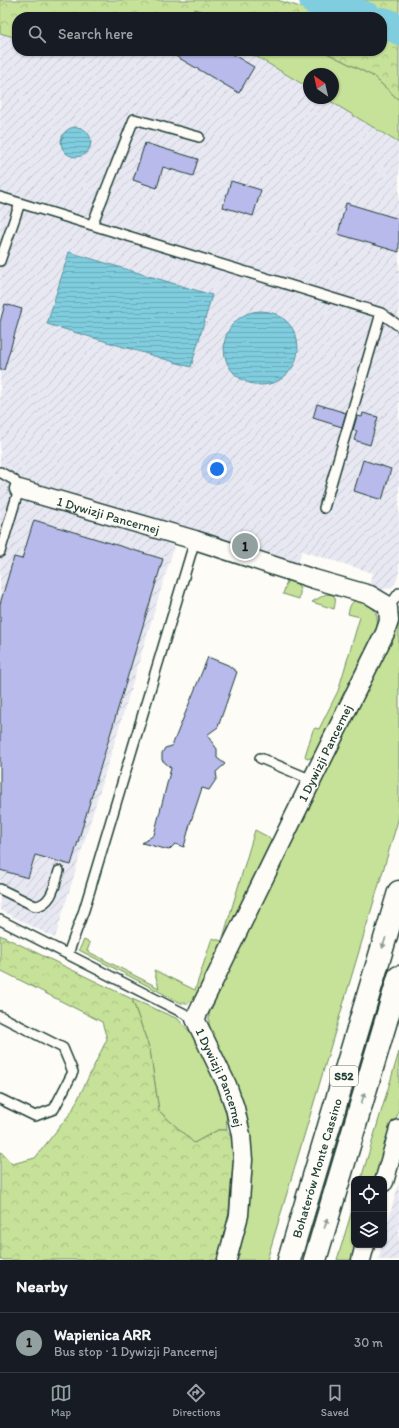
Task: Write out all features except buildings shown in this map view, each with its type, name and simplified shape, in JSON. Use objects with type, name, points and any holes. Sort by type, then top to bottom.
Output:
[{"type":"highway","name":"Bohaterów Monte Cassino","points":[[289,1260],[399,892]]},
{"type":"highway","name":"Bohaterów Monte Cassino","points":[[315,1260],[399,977]]},
{"type":"street","name":"1 Dywizji Pancernej","points":[[19,489],[196,540],[370,596],[385,604],[388,608],[389,621],[385,633],[195,1019],[227,1085],[235,1108],[241,1135],[243,1160],[239,1215],[227,1260]]},
{"type":"street","points":[[387,1176],[396,1154],[399,1129]]},
{"type":"street","points":[[361,1260],[364,1248]]},
{"type":"lane","points":[[92,225],[134,119],[199,137]]},
{"type":"lane","points":[[0,197],[381,313],[399,326]]},
{"type":"lane","points":[[0,261],[20,203]]},
{"type":"lane","points":[[324,508],[381,313]]},
{"type":"lane","points":[[0,472],[14,480],[19,489],[0,552]]},
{"type":"lane","points":[[68,954],[84,910],[196,540]]},
{"type":"lane","points":[[388,608],[399,593]]},
{"type":"lane","points":[[260,758],[312,780]]},
{"type":"lane","points":[[0,889],[35,906],[40,906],[49,899],[59,870]]},
{"type":"lane","points":[[0,920],[195,1019]]},
{"type":"lane","points":[[0,1016],[63,1048],[73,1072],[54,1109],[35,1116],[0,1099]]},
{"type":"shaded area","points":[[0,33],[12,37],[12,56],[255,56],[303,85],[303,104],[335,104],[399,143],[399,572],[396,583],[392,587],[382,590],[370,586],[373,573],[302,551],[298,564],[180,527],[55,938],[0,910]]},
{"type":"shaded area","points":[[399,1182],[399,1260],[378,1260],[381,1248],[387,1248],[387,1225]]},
{"type":"green space","points":[[0,0],[277,0],[317,12],[204,12],[195,9],[193,12],[12,12],[12,37],[0,33]]},
{"type":"green space","points":[[351,0],[399,0],[399,19],[385,12]]},
{"type":"green space","points":[[195,9],[204,12],[194,12]]},
{"type":"green space","points":[[387,36],[399,45],[399,100],[373,76],[333,56],[387,56]]},
{"type":"green space","points":[[255,56],[333,56],[373,76],[399,100],[399,143],[335,104],[339,104],[339,68],[303,68],[303,84]]},
{"type":"green space","points":[[288,578],[299,586],[299,599],[283,594]]},
{"type":"green space","points":[[326,594],[333,595],[335,598],[334,609],[312,602]]},
{"type":"green space","points":[[360,599],[372,607],[376,613],[377,627],[314,757],[307,759],[305,756],[313,730],[315,728],[319,729],[338,691],[360,617],[348,614],[350,606],[353,602]]},
{"type":"green space","points":[[399,612],[399,817],[267,1260],[236,1260],[249,1200],[251,1175],[250,1147],[209,1025],[211,1003]]},
{"type":"green space","points":[[255,830],[270,838],[273,843],[194,1000],[188,1003],[181,1003],[79,950],[84,940],[90,943],[87,951],[159,988],[154,970],[195,990],[212,938],[222,941]]},
{"type":"green space","points":[[0,935],[132,999],[150,1050],[159,1111],[194,1143],[218,1130],[227,1130],[231,1137],[234,1154],[228,1221],[219,1260],[0,1260],[0,1151],[12,1164],[35,1158],[72,1111],[107,1039],[102,1022],[0,970]]},
{"type":"green space","points":[[132,999],[178,1019],[191,1033],[213,1070],[226,1111],[227,1130],[218,1130],[194,1143],[159,1111],[150,1050]]},
{"type":"green space","points":[[399,1052],[399,1109],[380,1176],[362,1176]]},
{"type":"green space","points":[[351,1214],[351,1248],[358,1248],[355,1260],[337,1260]]},
{"type":"water","points":[[76,127],[82,128],[90,136],[90,148],[82,156],[76,157],[70,156],[62,148],[61,142],[62,136],[70,128]]},
{"type":"water","points":[[69,252],[212,295],[191,367],[47,324]]},
{"type":"water","points":[[254,311],[268,311],[282,317],[292,327],[298,341],[298,355],[292,369],[282,379],[268,385],[254,385],[240,379],[230,369],[224,355],[224,341],[230,327],[240,317]]},
{"type":"waterway","points":[[314,0],[351,12]]},
{"type":"waterway","points":[[387,23],[399,30]]},
{"type":"place","name":"Wapienica ARR","points":[[245,546]]}]
